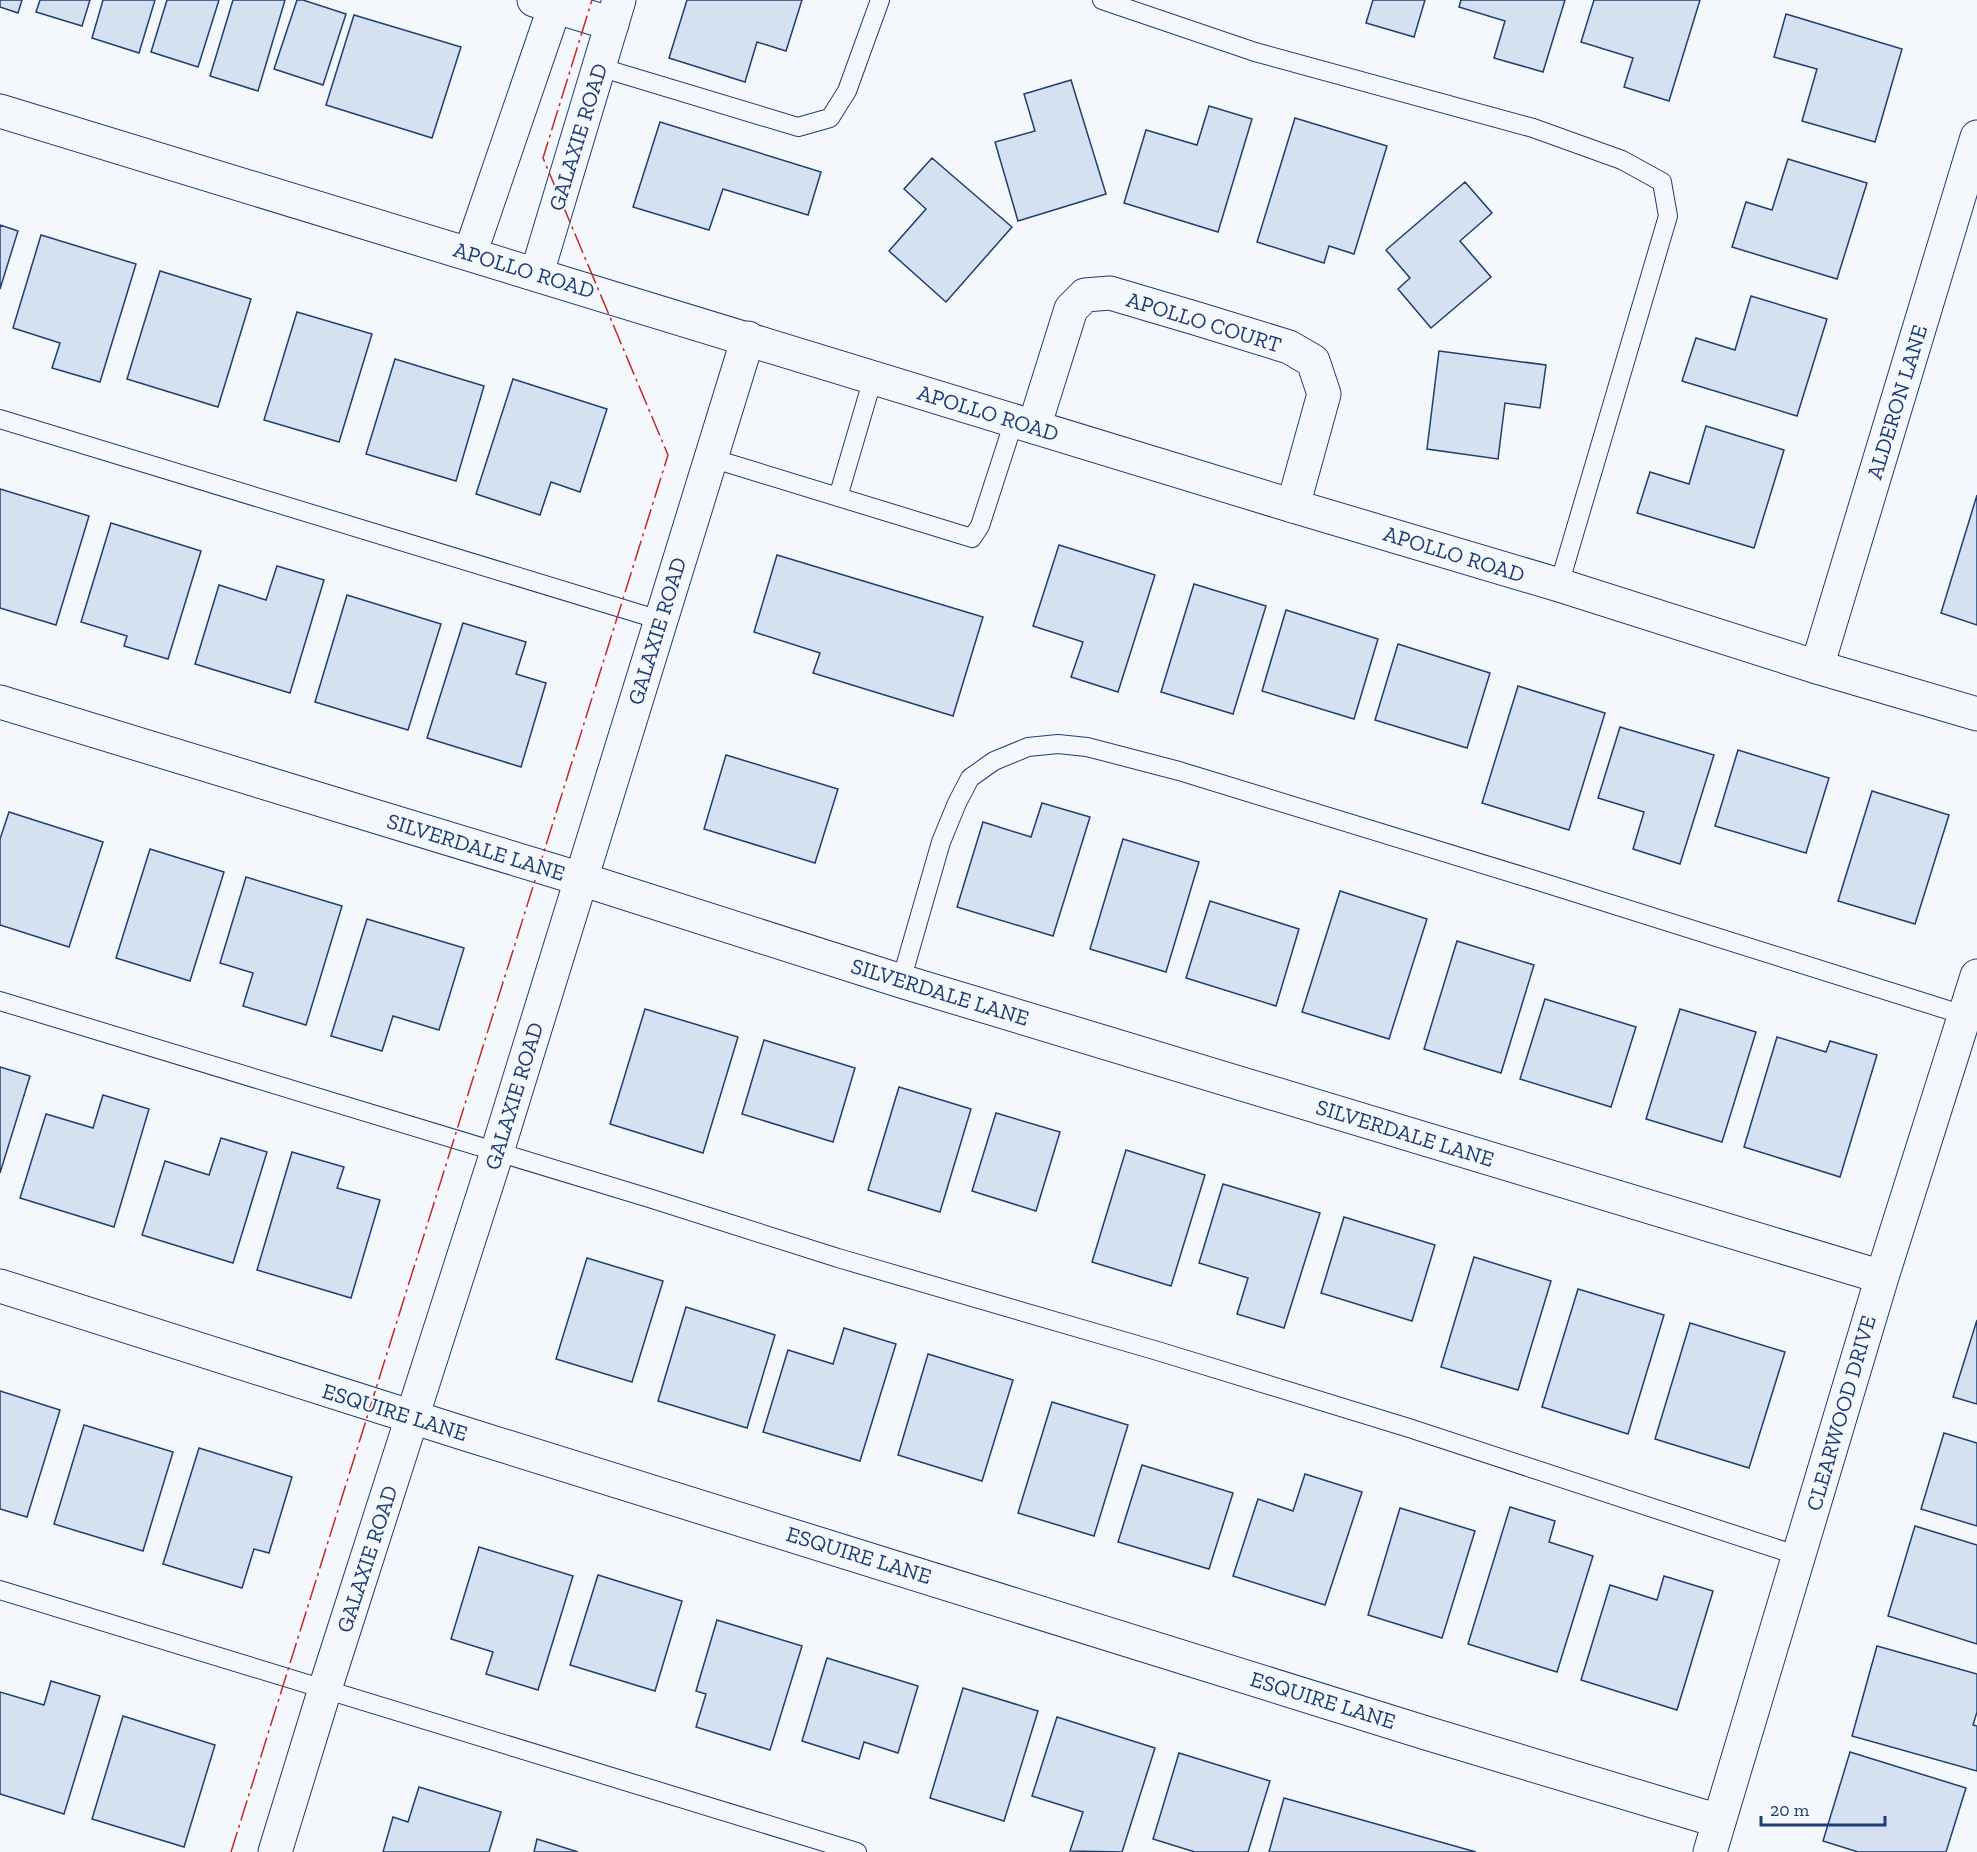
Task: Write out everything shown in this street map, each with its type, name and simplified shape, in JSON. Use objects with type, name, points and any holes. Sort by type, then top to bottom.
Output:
[{"type":"street","points":[[470,254],[548,2],[615,12]]},
{"type":"street","name":"GALAXIE ROAD","points":[[537,273],[615,12]]},
{"type":"street","name":"APOLLO ROAD","points":[[0,111],[1559,585],[1816,667],[1977,714]]},
{"type":"street","name":"ALDERON LANE","points":[[1816,667],[1977,137]]},
{"type":"street","name":"APOLLO COURT","points":[[1024,424],[1071,309],[1085,295],[1110,293],[1210,322],[1289,347],[1313,361],[1324,394],[1293,506]]},
{"type":"street","name":"GALAXIE ROAD","points":[[275,1852],[497,1152],[748,338]]},
{"type":"street","name":"SILVERDALE LANE","points":[[0,702],[581,879],[901,981],[1882,1277]]},
{"type":"street","name":"CLEARWOOD DRIVE","points":[[1710,1852],[1882,1277],[1977,976]]},
{"type":"street","name":"ESQUIRE LANE","points":[[0,1286],[412,1417],[1414,1729],[1719,1821]]},
{"type":"lane","points":[[599,67],[798,127],[830,118],[848,92],[880,0]]},
{"type":"lane","points":[[1102,0],[1255,52],[1533,128],[1622,160],[1662,182],[1668,216],[1559,585]]},
{"type":"lane","points":[[837,497],[873,378]]},
{"type":"lane","points":[[0,419],[660,620]]},
{"type":"lane","points":[[711,458],[972,538],[980,526],[1024,424]]},
{"type":"lane","points":[[901,981],[941,842],[970,778],[994,761],[1028,747],[1058,744],[1087,747],[1190,774],[1549,884],[1964,1016]]},
{"type":"lane","points":[[0,1001],[838,1258],[1161,1352],[1409,1428],[1799,1556]]},
{"type":"lane","points":[[0,1590],[857,1852]]},
{"type":"building","points":[[0,0],[22,0],[18,13],[0,7]]},
{"type":"building","points":[[40,0],[90,0],[82,26],[36,12]]},
{"type":"building","points":[[103,0],[155,0],[139,53],[92,38]]},
{"type":"building","points":[[167,0],[219,0],[198,67],[151,52]]},
{"type":"building","points":[[233,0],[285,0],[258,91],[210,76]]},
{"type":"building","points":[[297,0],[346,14],[323,85],[274,69]]},
{"type":"building","points":[[687,0],[802,0],[786,51],[757,42],[745,82],[669,58]]},
{"type":"building","points":[[1373,0],[1425,0],[1414,37],[1366,23]]},
{"type":"building","points":[[1461,0],[1565,0],[1543,72],[1494,58],[1505,21],[1459,7]]},
{"type":"building","points":[[1594,0],[1700,0],[1669,101],[1624,87],[1633,58],[1581,42]]},
{"type":"building","points":[[1786,14],[1902,49],[1875,142],[1802,121],[1817,69],[1774,57]]},
{"type":"building","points":[[354,15],[461,47],[432,138],[326,105]]},
{"type":"building","points":[[1071,80],[1106,194],[1018,221],[995,142],[1035,131],[1024,94]]},
{"type":"building","points":[[1209,106],[1252,119],[1218,232],[1124,203],[1146,130],[1197,145]]},
{"type":"building","points":[[1295,118],[1387,146],[1354,254],[1329,246],[1324,263],[1257,242]]},
{"type":"building","points":[[660,122],[821,172],[808,215],[723,189],[709,230],[633,207]]},
{"type":"building","points":[[932,158],[1012,227],[946,302],[889,251],[926,209],[904,189]]},
{"type":"building","points":[[1788,159],[1867,183],[1837,279],[1732,247],[1746,202],[1772,210]]},
{"type":"building","points":[[1465,182],[1492,213],[1460,241],[1491,277],[1431,328],[1398,289],[1410,278],[1386,250]]},
{"type":"building","points":[[0,225],[18,231],[0,289]]},
{"type":"building","points":[[41,235],[136,264],[100,382],[52,368],[60,343],[13,328]]},
{"type":"building","points":[[160,271],[251,299],[218,407],[127,379]]},
{"type":"building","points":[[1751,296],[1827,319],[1797,416],[1682,381],[1696,338],[1735,350]]},
{"type":"building","points":[[297,312],[372,334],[339,442],[264,420]]},
{"type":"building","points":[[1439,351],[1546,365],[1540,408],[1505,403],[1498,459],[1427,449]]},
{"type":"building","points":[[395,359],[484,386],[456,481],[366,454]]},
{"type":"building","points":[[513,379],[607,409],[580,492],[551,482],[540,515],[476,494]]},
{"type":"building","points":[[1706,426],[1784,450],[1754,548],[1637,513],[1650,472],[1689,484]]},
{"type":"building","points":[[0,489],[89,516],[56,625],[0,608]]},
{"type":"building","points":[[1977,495],[1977,625],[1941,613]]},
{"type":"building","points":[[111,523],[201,551],[168,659],[124,646],[127,636],[81,622]]},
{"type":"building","points":[[1059,545],[1155,575],[1118,692],[1071,677],[1083,642],[1033,626]]},
{"type":"building","points":[[777,555],[983,617],[953,716],[813,673],[820,653],[754,632]]},
{"type":"building","points":[[277,566],[324,580],[290,693],[195,664],[219,585],[266,600]]},
{"type":"building","points":[[1194,584],[1266,606],[1233,714],[1161,692]]},
{"type":"building","points":[[347,595],[441,624],[408,730],[315,702]]},
{"type":"building","points":[[1286,610],[1378,639],[1354,719],[1262,691]]},
{"type":"building","points":[[463,623],[526,642],[516,674],[546,683],[521,767],[427,738]]},
{"type":"building","points":[[1398,644],[1490,673],[1467,748],[1375,720]]},
{"type":"building","points":[[1518,686],[1605,713],[1569,830],[1482,803]]},
{"type":"building","points":[[1620,727],[1714,755],[1680,864],[1633,849],[1644,812],[1598,798]]},
{"type":"building","points":[[1738,750],[1829,778],[1806,853],[1715,826]]},
{"type":"building","points":[[726,755],[838,789],[815,863],[704,829]]},
{"type":"building","points":[[1872,791],[1949,815],[1915,924],[1838,901]]},
{"type":"building","points":[[1042,803],[1090,817],[1053,936],[957,907],[983,822],[1031,837]]},
{"type":"building","points":[[9,812],[103,842],[69,947],[0,925],[0,839]]},
{"type":"building","points":[[1123,839],[1199,862],[1166,972],[1090,949]]},
{"type":"building","points":[[150,849],[224,872],[190,981],[116,958]]},
{"type":"building","points":[[246,877],[342,906],[306,1025],[243,1006],[253,973],[220,963]]},
{"type":"building","points":[[1340,891],[1427,919],[1389,1039],[1302,1012]]},
{"type":"building","points":[[1210,901],[1299,929],[1276,1006],[1186,978]]},
{"type":"building","points":[[367,919],[464,948],[439,1030],[393,1016],[382,1051],[331,1036]]},
{"type":"building","points":[[1457,941],[1534,965],[1501,1073],[1424,1049]]},
{"type":"building","points":[[1545,999],[1636,1027],[1611,1107],[1520,1079]]},
{"type":"building","points":[[645,1009],[738,1037],[703,1153],[610,1124]]},
{"type":"building","points":[[1680,1009],[1756,1032],[1722,1142],[1646,1119]]},
{"type":"building","points":[[1777,1037],[1826,1052],[1830,1041],[1877,1055],[1840,1177],[1744,1147]]},
{"type":"building","points":[[764,1040],[855,1068],[833,1142],[742,1114]]},
{"type":"building","points":[[0,1067],[30,1076],[0,1173]]},
{"type":"building","points":[[899,1087],[971,1109],[940,1212],[868,1190]]},
{"type":"building","points":[[103,1095],[149,1109],[114,1227],[20,1198],[46,1114],[93,1128]]},
{"type":"building","points":[[996,1113],[1060,1132],[1036,1211],[972,1191]]},
{"type":"building","points":[[221,1138],[267,1152],[233,1263],[142,1235],[165,1161],[209,1175]]},
{"type":"building","points":[[1126,1150],[1205,1175],[1171,1286],[1092,1262]]},
{"type":"building","points":[[292,1152],[344,1167],[337,1188],[380,1200],[351,1298],[257,1270]]},
{"type":"building","points":[[1223,1184],[1320,1213],[1284,1328],[1237,1314],[1248,1278],[1199,1263]]},
{"type":"building","points":[[1344,1217],[1435,1245],[1412,1321],[1321,1293]]},
{"type":"building","points":[[1474,1257],[1551,1281],[1518,1390],[1441,1367]]},
{"type":"building","points":[[587,1258],[663,1281],[632,1382],[556,1359]]},
{"type":"building","points":[[1578,1289],[1664,1315],[1628,1434],[1542,1407]]},
{"type":"building","points":[[686,1307],[775,1335],[747,1428],[658,1401]]},
{"type":"building","points":[[1977,1320],[1977,1404],[1953,1397]]},
{"type":"building","points":[[1690,1323],[1785,1352],[1749,1468],[1655,1439]]},
{"type":"building","points":[[844,1328],[896,1344],[860,1461],[763,1432],[788,1350],[833,1364]]},
{"type":"building","points":[[928,1354],[1013,1380],[982,1481],[898,1455]]},
{"type":"building","points":[[0,1391],[60,1410],[27,1517],[0,1509]]},
{"type":"building","points":[[1052,1402],[1128,1425],[1094,1536],[1018,1513]]},
{"type":"building","points":[[84,1425],[173,1452],[143,1551],[54,1524]]},
{"type":"building","points":[[1944,1433],[1977,1443],[1977,1526],[1921,1509]]},
{"type":"building","points":[[199,1448],[292,1477],[269,1553],[254,1549],[242,1588],[163,1564]]},
{"type":"building","points":[[1142,1465],[1233,1493],[1209,1569],[1118,1542]]},
{"type":"building","points":[[1305,1474],[1362,1492],[1325,1605],[1233,1576],[1258,1499],[1293,1511]]},
{"type":"building","points":[[1510,1507],[1555,1521],[1549,1542],[1593,1556],[1557,1672],[1468,1644]]},
{"type":"building","points":[[1400,1508],[1475,1531],[1442,1638],[1368,1615]]},
{"type":"building","points":[[1915,1526],[1977,1545],[1977,1644],[1888,1616]]},
{"type":"building","points":[[479,1547],[573,1576],[538,1690],[486,1674],[493,1652],[451,1639]]},
{"type":"building","points":[[598,1575],[682,1601],[655,1691],[570,1665]]},
{"type":"building","points":[[1664,1576],[1713,1591],[1677,1710],[1581,1680],[1610,1585],[1657,1600]]},
{"type":"building","points":[[717,1620],[802,1646],[770,1750],[696,1727],[706,1694],[696,1691]]},
{"type":"building","points":[[1877,1646],[1977,1674],[1977,1712],[1973,1725],[1977,1726],[1977,1771],[1852,1736]]},
{"type":"building","points":[[827,1658],[918,1686],[898,1753],[864,1742],[859,1759],[802,1741]]},
{"type":"building","points":[[51,1681],[100,1696],[64,1814],[0,1794],[0,1692],[44,1705]]},
{"type":"building","points":[[963,1688],[1038,1711],[1004,1821],[930,1798]]},
{"type":"building","points":[[123,1716],[215,1745],[184,1847],[92,1819]]},
{"type":"building","points":[[1057,1717],[1155,1748],[1122,1852],[1070,1851],[1083,1812],[1032,1796]]},
{"type":"building","points":[[1850,1752],[1966,1788],[1946,1852],[1858,1852],[1823,1841]]},
{"type":"building","points":[[1179,1753],[1270,1781],[1248,1852],[1195,1852],[1153,1839]]},
{"type":"building","points":[[419,1787],[501,1812],[489,1852],[383,1852],[393,1817],[408,1822]]},
{"type":"building","points":[[1284,1798],[1476,1852],[1269,1852]]},
{"type":"building","points":[[537,1839],[578,1852],[534,1852]]},
{"type":"power","points":[[231,1852],[668,455],[543,158],[592,0]]}]
